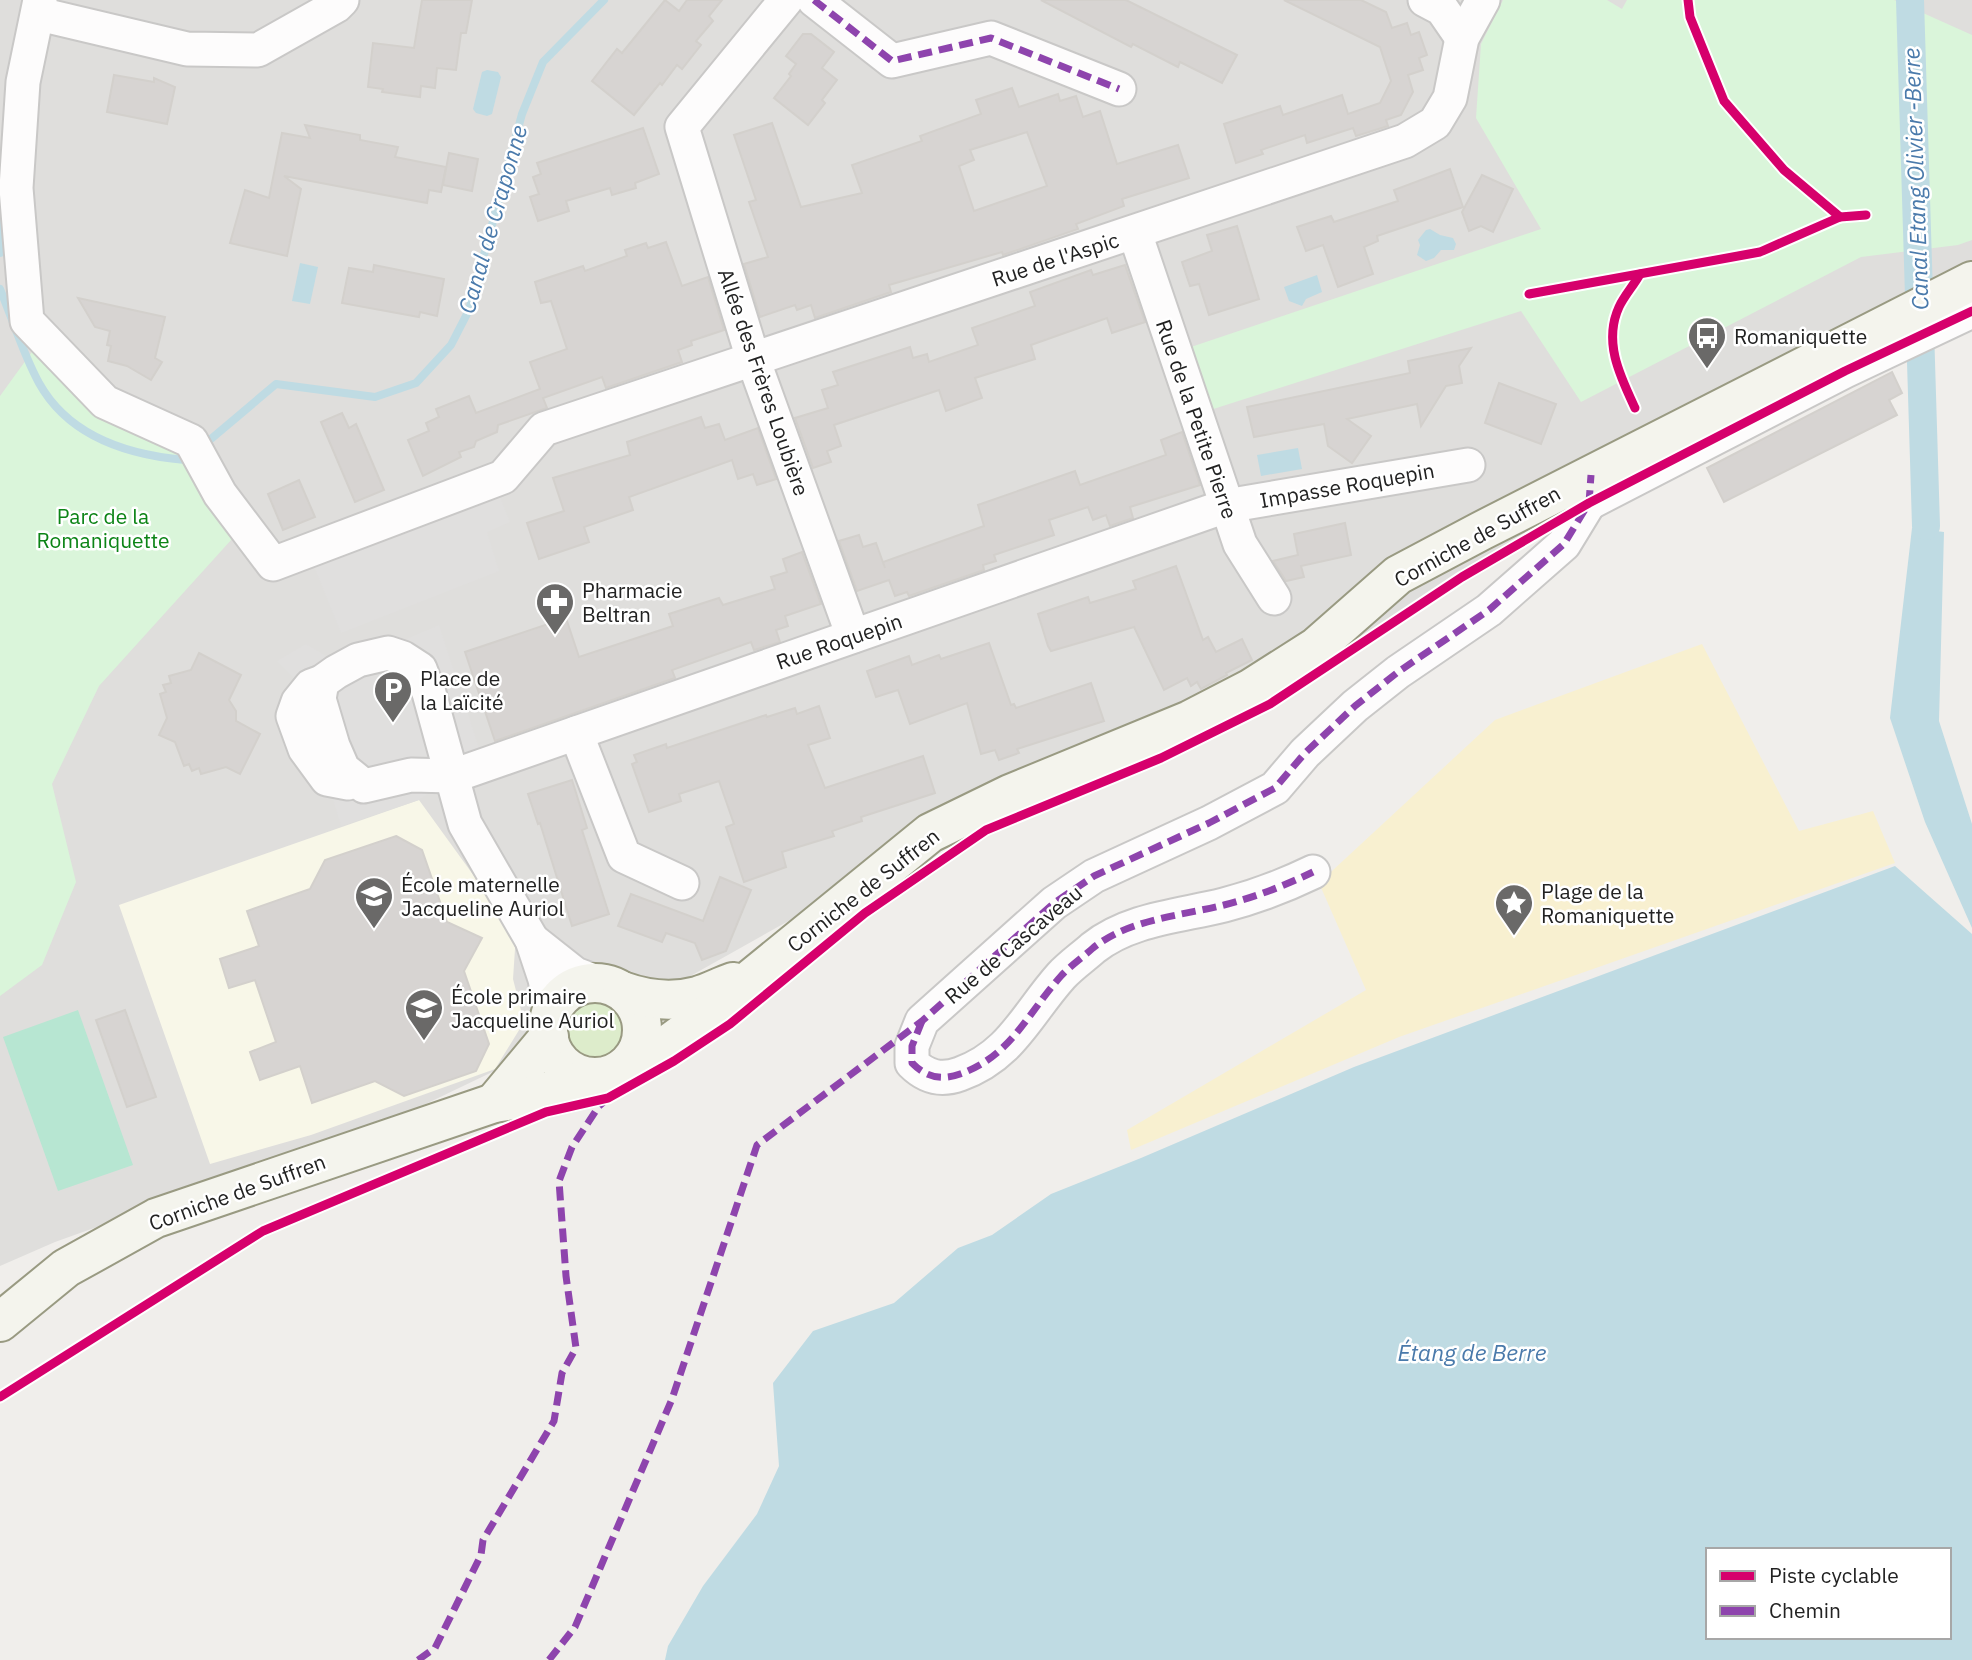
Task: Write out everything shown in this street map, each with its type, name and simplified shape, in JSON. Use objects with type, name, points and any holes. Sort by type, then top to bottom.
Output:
[{"type":"main road","name":"Corniche de Suffren","points":[[0,1322],[66,1268],[156,1218],[494,1103],[526,1098],[609,1072],[663,1048],[725,1001],[930,833],[1010,794],[1190,720],[1250,689],[1316,647],[1398,575],[1590,489],[1972,281]]},
{"type":"main road","name":"Corniche de Suffren","points":[[610,987],[646,1000],[668,1001],[698,996],[755,975]]},
{"type":"main road","points":[[494,1103],[550,1025],[569,991],[583,984],[610,987],[632,1002],[640,1014],[642,1029],[640,1044],[633,1058],[609,1072],[582,1075],[560,1060],[553,1049],[550,1025]]},
{"type":"street","points":[[40,7],[187,49],[258,50],[342,0]]},
{"type":"street","name":"Allée des Frères Loubière","points":[[786,0],[682,127],[753,359],[853,636]]},
{"type":"street","points":[[814,0],[892,61],[991,38],[1119,89]]},
{"type":"street","points":[[1425,0],[1442,9],[1462,38]]},
{"type":"street","name":"Rue de l'Aspic","points":[[40,7],[23,82],[16,188],[27,321],[105,402],[191,441],[220,494],[273,564],[503,477],[544,429],[1405,141],[1435,123],[1450,98],[1462,38],[1483,0]]},
{"type":"street","name":"Rue de la Petite Pierre","points":[[1135,233],[1240,544],[1273,598]]},
{"type":"street","points":[[1590,489],[1972,311]]},
{"type":"street","name":"Impasse Roquepin","points":[[1226,506],[1468,465]]},
{"type":"street","name":"Rue de Cascaveau","points":[[1313,872],[1279,889],[1129,927],[1097,946],[1062,975],[1005,1048],[977,1068],[948,1079],[933,1077],[912,1063],[912,1046],[922,1021],[1054,903],[1094,876],[1275,788],[1305,752],[1355,706],[1398,672],[1489,610],[1564,544],[1590,489]]},
{"type":"street","name":"Rue Roquepin","points":[[453,776],[1226,506]]},
{"type":"street","points":[[453,776],[411,775],[364,786],[327,779],[305,749],[293,716],[298,702],[311,686],[358,660],[388,653],[403,658],[420,669],[429,693],[453,776],[465,824],[532,940],[545,979],[550,1025]]},
{"type":"street","points":[[576,733],[624,856],[682,883]]},
{"type":"street","points":[[532,940],[575,974],[610,987]]},
{"type":"shaded area","points":[[0,0],[1972,0],[1972,322],[1637,466],[1364,645],[817,905],[678,983],[384,1124],[55,1242],[0,1266]]},
{"type":"shaded area","points":[[499,494],[510,522],[487,532],[499,571],[341,633],[313,564]]},
{"type":"shaded area","name":"Place de la Laïcité","points":[[439,625],[482,757],[419,800],[341,826],[307,691],[277,661],[306,644],[333,660],[388,647]]},
{"type":"shaded area","points":[[419,800],[516,934],[513,979],[524,1022],[495,1069],[311,1135],[210,1164],[119,905]]},
{"type":"green space","points":[[1503,0],[1607,0],[1622,9],[1627,0],[1894,0],[1972,35],[1972,240],[1958,245],[1861,257],[1581,402],[1521,311],[1204,412],[1185,349],[1541,229],[1476,118],[1481,44]]},
{"type":"green space","name":"Parc de la Romaniquette","points":[[34,349],[96,416],[194,452],[232,539],[99,686],[52,784],[76,882],[42,965],[0,996],[0,396]]},
{"type":"green space","points":[[594,1000],[607,1003],[617,1010],[624,1020],[627,1033],[624,1046],[617,1056],[607,1063],[594,1066],[581,1063],[571,1056],[564,1046],[561,1033],[564,1020],[571,1010],[581,1003]]},
{"type":"green space","points":[[78,1010],[133,1165],[58,1191],[3,1037]]},
{"type":"sand","name":"Plage de la Romaniquette","points":[[1702,644],[1799,831],[1873,811],[1895,863],[1399,1037],[1131,1150],[1127,1130],[1366,990],[1319,883],[1495,720]]},
{"type":"water","points":[[482,72],[498,72],[501,77],[492,114],[487,116],[476,113],[473,109]]},
{"type":"water","points":[[1430,229],[1453,238],[1456,244],[1454,250],[1441,250],[1434,258],[1426,261],[1417,255],[1420,245],[1418,240]]},
{"type":"water","points":[[300,263],[318,267],[310,304],[292,301]]},
{"type":"water","points":[[1317,275],[1322,292],[1306,299],[1302,306],[1289,301],[1284,287]]},
{"type":"water","points":[[1298,448],[1302,469],[1261,476],[1257,455]]},
{"type":"water","points":[[1912,528],[1944,532],[1939,721],[1972,824],[1972,928],[1925,822],[1890,718]]},
{"type":"water","name":"Étang de Berre","points":[[1895,866],[1972,934],[1972,1660],[665,1660],[668,1646],[703,1586],[757,1514],[779,1466],[773,1383],[813,1331],[894,1303],[958,1248],[992,1235],[1051,1194],[1354,1067]]},
{"type":"building","points":[[422,0],[472,0],[466,33],[461,33],[456,70],[437,68],[435,88],[421,86],[420,97],[382,92],[383,89],[368,87],[373,43],[414,48]]},
{"type":"building","points":[[665,0],[679,11],[687,0],[722,0],[709,16],[713,21],[696,41],[701,45],[682,69],[677,65],[634,115],[592,81],[617,49],[622,53]]},
{"type":"building","points":[[1041,0],[1126,0],[1237,55],[1222,83],[1180,62],[1178,67],[1133,44],[1131,47]]},
{"type":"building","points":[[1284,0],[1361,0],[1386,12],[1392,28],[1407,23],[1411,35],[1419,32],[1427,55],[1419,58],[1423,70],[1408,75],[1413,92],[1401,115],[1386,120],[1388,126],[1356,136],[1353,128],[1307,143],[1305,135],[1261,150],[1263,154],[1236,163],[1224,124],[1280,106],[1283,115],[1342,95],[1348,114],[1380,103],[1391,81],[1380,47]]},
{"type":"building","points":[[803,34],[811,34],[834,52],[822,68],[837,80],[822,100],[825,103],[808,125],[774,98],[791,76],[789,74],[796,64],[786,56]]},
{"type":"building","points":[[114,75],[154,82],[154,78],[175,87],[167,124],[107,112]]},
{"type":"building","points":[[1012,88],[1019,107],[1058,94],[1060,101],[1076,96],[1083,117],[1100,111],[1117,164],[1178,145],[1189,178],[1122,199],[1124,206],[1076,224],[1078,229],[1003,255],[1002,252],[889,285],[891,292],[815,318],[811,305],[797,310],[795,305],[760,317],[744,264],[768,257],[749,202],[756,200],[734,135],[772,123],[801,207],[862,193],[852,165],[922,141],[920,136],[981,114],[976,100]],"holes":[[[1027,132],[1047,186],[974,211],[959,166],[974,160],[970,150]]]},
{"type":"building","points":[[305,125],[360,135],[360,140],[398,147],[395,157],[446,167],[441,192],[429,190],[427,203],[284,176],[301,189],[287,256],[230,243],[245,190],[269,198],[282,133],[310,138]]},
{"type":"building","points":[[643,128],[659,174],[635,183],[636,188],[612,195],[610,188],[566,201],[569,211],[538,221],[530,197],[539,194],[533,177],[541,174],[537,163]]},
{"type":"building","points":[[449,153],[478,159],[472,191],[443,185]]},
{"type":"building","points":[[1450,169],[1463,207],[1377,236],[1378,241],[1364,247],[1373,274],[1338,287],[1323,245],[1306,251],[1297,227],[1331,216],[1334,222],[1398,201],[1394,190]]},
{"type":"building","points":[[1482,175],[1513,189],[1493,232],[1481,226],[1469,231],[1462,212]]},
{"type":"building","points":[[1237,226],[1259,299],[1209,315],[1199,284],[1190,286],[1182,262],[1212,251],[1207,235]]},
{"type":"building","points":[[666,242],[682,286],[708,277],[724,330],[691,341],[692,345],[678,350],[682,362],[606,388],[602,377],[543,398],[547,408],[498,425],[497,432],[476,441],[474,447],[459,452],[461,457],[423,476],[408,440],[429,431],[426,423],[439,417],[436,409],[469,396],[476,413],[540,389],[530,362],[567,349],[551,301],[541,303],[535,282],[583,266],[585,271],[627,256],[625,250],[646,243],[648,248]]},
{"type":"building","points":[[374,265],[444,279],[437,316],[420,312],[419,317],[342,303],[349,268],[373,272]]},
{"type":"building","points":[[1125,265],[1145,322],[1112,333],[1107,318],[1031,345],[1035,359],[975,378],[982,398],[946,411],[939,390],[834,425],[841,446],[827,451],[831,462],[813,468],[795,418],[828,408],[822,390],[838,385],[833,372],[910,347],[913,358],[927,354],[929,362],[978,345],[972,328],[1035,306],[1030,292],[1091,270],[1093,275]]},
{"type":"building","points":[[78,298],[165,317],[155,358],[162,362],[151,380],[127,366],[108,361],[110,331],[95,327]]},
{"type":"building","points":[[1471,348],[1459,366],[1462,383],[1446,386],[1421,426],[1417,404],[1347,419],[1371,436],[1352,463],[1328,446],[1324,424],[1254,437],[1247,407],[1410,373],[1408,361]]},
{"type":"building","points":[[1892,372],[1902,393],[1889,400],[1897,415],[1724,502],[1707,468]]},
{"type":"building","points":[[1499,383],[1556,404],[1541,444],[1485,423]]},
{"type":"building","points":[[342,413],[349,428],[356,424],[384,490],[355,502],[321,422]]},
{"type":"building","points":[[701,417],[705,428],[719,424],[725,440],[758,428],[776,479],[757,485],[753,474],[738,479],[732,460],[629,497],[633,510],[584,527],[589,542],[539,559],[527,523],[564,511],[553,478],[630,455],[627,442]]},
{"type":"building","points":[[1182,432],[1200,485],[1130,507],[1133,518],[1110,526],[1106,515],[1093,520],[1088,507],[1049,520],[1054,535],[994,555],[996,561],[983,565],[984,570],[909,596],[907,592],[895,596],[889,580],[857,591],[839,541],[859,535],[863,547],[876,543],[885,568],[883,562],[984,526],[978,505],[1075,471],[1080,485],[1166,455],[1161,440]]},
{"type":"building","points":[[299,480],[315,517],[283,530],[268,494]]},
{"type":"building","points":[[1345,523],[1351,555],[1301,566],[1304,577],[1286,581],[1273,561],[1298,555],[1294,534]]},
{"type":"building","points":[[802,552],[821,604],[785,616],[788,626],[776,630],[780,642],[754,650],[751,642],[672,670],[675,678],[495,741],[465,652],[566,618],[579,657],[673,626],[669,614],[719,598],[723,605],[775,589],[771,577],[787,572],[783,559]]},
{"type":"building","points":[[1176,566],[1203,640],[1208,637],[1216,652],[1242,639],[1252,660],[1201,689],[1197,682],[1191,686],[1187,678],[1164,690],[1134,627],[1051,651],[1038,614],[1088,597],[1090,603],[1136,589],[1133,581]]},
{"type":"building","points":[[989,643],[1011,705],[1014,704],[1016,708],[1091,683],[1104,721],[1017,749],[1019,753],[999,760],[995,750],[981,754],[967,703],[910,724],[898,690],[876,697],[867,671],[909,656],[912,665],[939,655],[941,659]]},
{"type":"building","points":[[199,653],[241,675],[229,700],[236,711],[236,721],[260,734],[240,774],[226,767],[201,774],[199,768],[192,771],[189,764],[184,766],[175,742],[159,735],[167,718],[160,694],[166,692],[163,685],[171,683],[169,676],[191,670]]},
{"type":"building","points":[[819,706],[830,738],[808,745],[825,788],[923,756],[935,793],[861,817],[862,821],[832,831],[834,836],[782,852],[786,867],[744,882],[726,827],[734,824],[719,781],[679,794],[681,801],[649,812],[632,764],[637,762],[634,755],[666,744],[667,748],[766,715],[767,717],[795,708],[797,714]]},
{"type":"building","points":[[572,780],[587,828],[582,830],[609,914],[572,926],[540,823],[538,824],[528,794]]},
{"type":"building","points":[[396,836],[422,850],[447,922],[482,938],[464,971],[489,1044],[476,1071],[404,1096],[375,1081],[312,1103],[300,1066],[260,1080],[250,1052],[276,1042],[255,980],[229,988],[220,959],[259,946],[247,911],[310,889],[325,860]]},
{"type":"building","points":[[720,877],[751,890],[726,951],[702,960],[695,943],[666,933],[662,942],[618,926],[631,894],[703,921]]},
{"type":"building","points":[[125,1010],[156,1097],[127,1107],[96,1020]]},
{"type":"waterway","name":"Canal de Craponne","points":[[205,444],[276,384],[375,397],[416,383],[451,345],[469,310],[522,114],[543,62],[604,0]]},
{"type":"waterway","name":"Canal Etang Olivier -Berre","points":[[1910,0],[1926,526]]},
{"type":"waterway","name":"Canal de Craponne","points":[[0,193],[0,253]]},
{"type":"waterway","name":"Canal de Craponne","points":[[0,289],[33,372],[52,402],[66,417],[83,430],[122,448],[185,460]]},
{"type":"marked path","points":[[814,0],[892,61],[991,38],[1119,89]]},
{"type":"marked path","points":[[549,1660],[575,1627],[672,1399],[757,1145],[922,1021],[1054,903],[1094,876],[1209,823],[1275,788],[1305,753],[1355,706],[1398,672],[1489,610],[1564,544],[1589,503],[1591,475]]},
{"type":"marked path","points":[[922,1021],[912,1046],[912,1063],[923,1072],[934,1076],[960,1074],[978,1066],[1005,1045],[1061,976],[1107,938],[1156,920],[1247,898],[1313,872]]},
{"type":"marked path","points":[[418,1660],[435,1648],[481,1555],[483,1540],[554,1421],[562,1373],[576,1348],[566,1276],[559,1181],[572,1147],[599,1106],[607,1099]]},
{"type":"cycle path","points":[[1688,0],[1690,17],[1724,101],[1784,170],[1840,217],[1866,215]]},
{"type":"cycle path","points":[[1529,294],[1760,252],[1840,217]]},
{"type":"cycle path","points":[[1635,408],[1615,359],[1613,333],[1619,307],[1640,274]]},
{"type":"cycle path","points":[[0,1397],[263,1231],[546,1112],[608,1098],[674,1061],[730,1024],[865,913],[986,830],[1161,758],[1270,704],[1462,577],[1589,503],[1845,371],[1972,311]]},
{"type":"place","name":"Romaniquette","points":[[1707,370]]},
{"type":"place","name":"Pharmacie Beltran","points":[[555,636]]},
{"type":"place","name":"Place de la Laïcité","points":[[393,724]]},
{"type":"place","name":"École maternelle Jacqueline Auriol","points":[[374,930]]},
{"type":"place","name":"Plage de la Romaniquette","points":[[1514,937]]},
{"type":"place","name":"École primaire Jacqueline Auriol","points":[[424,1042]]}]
